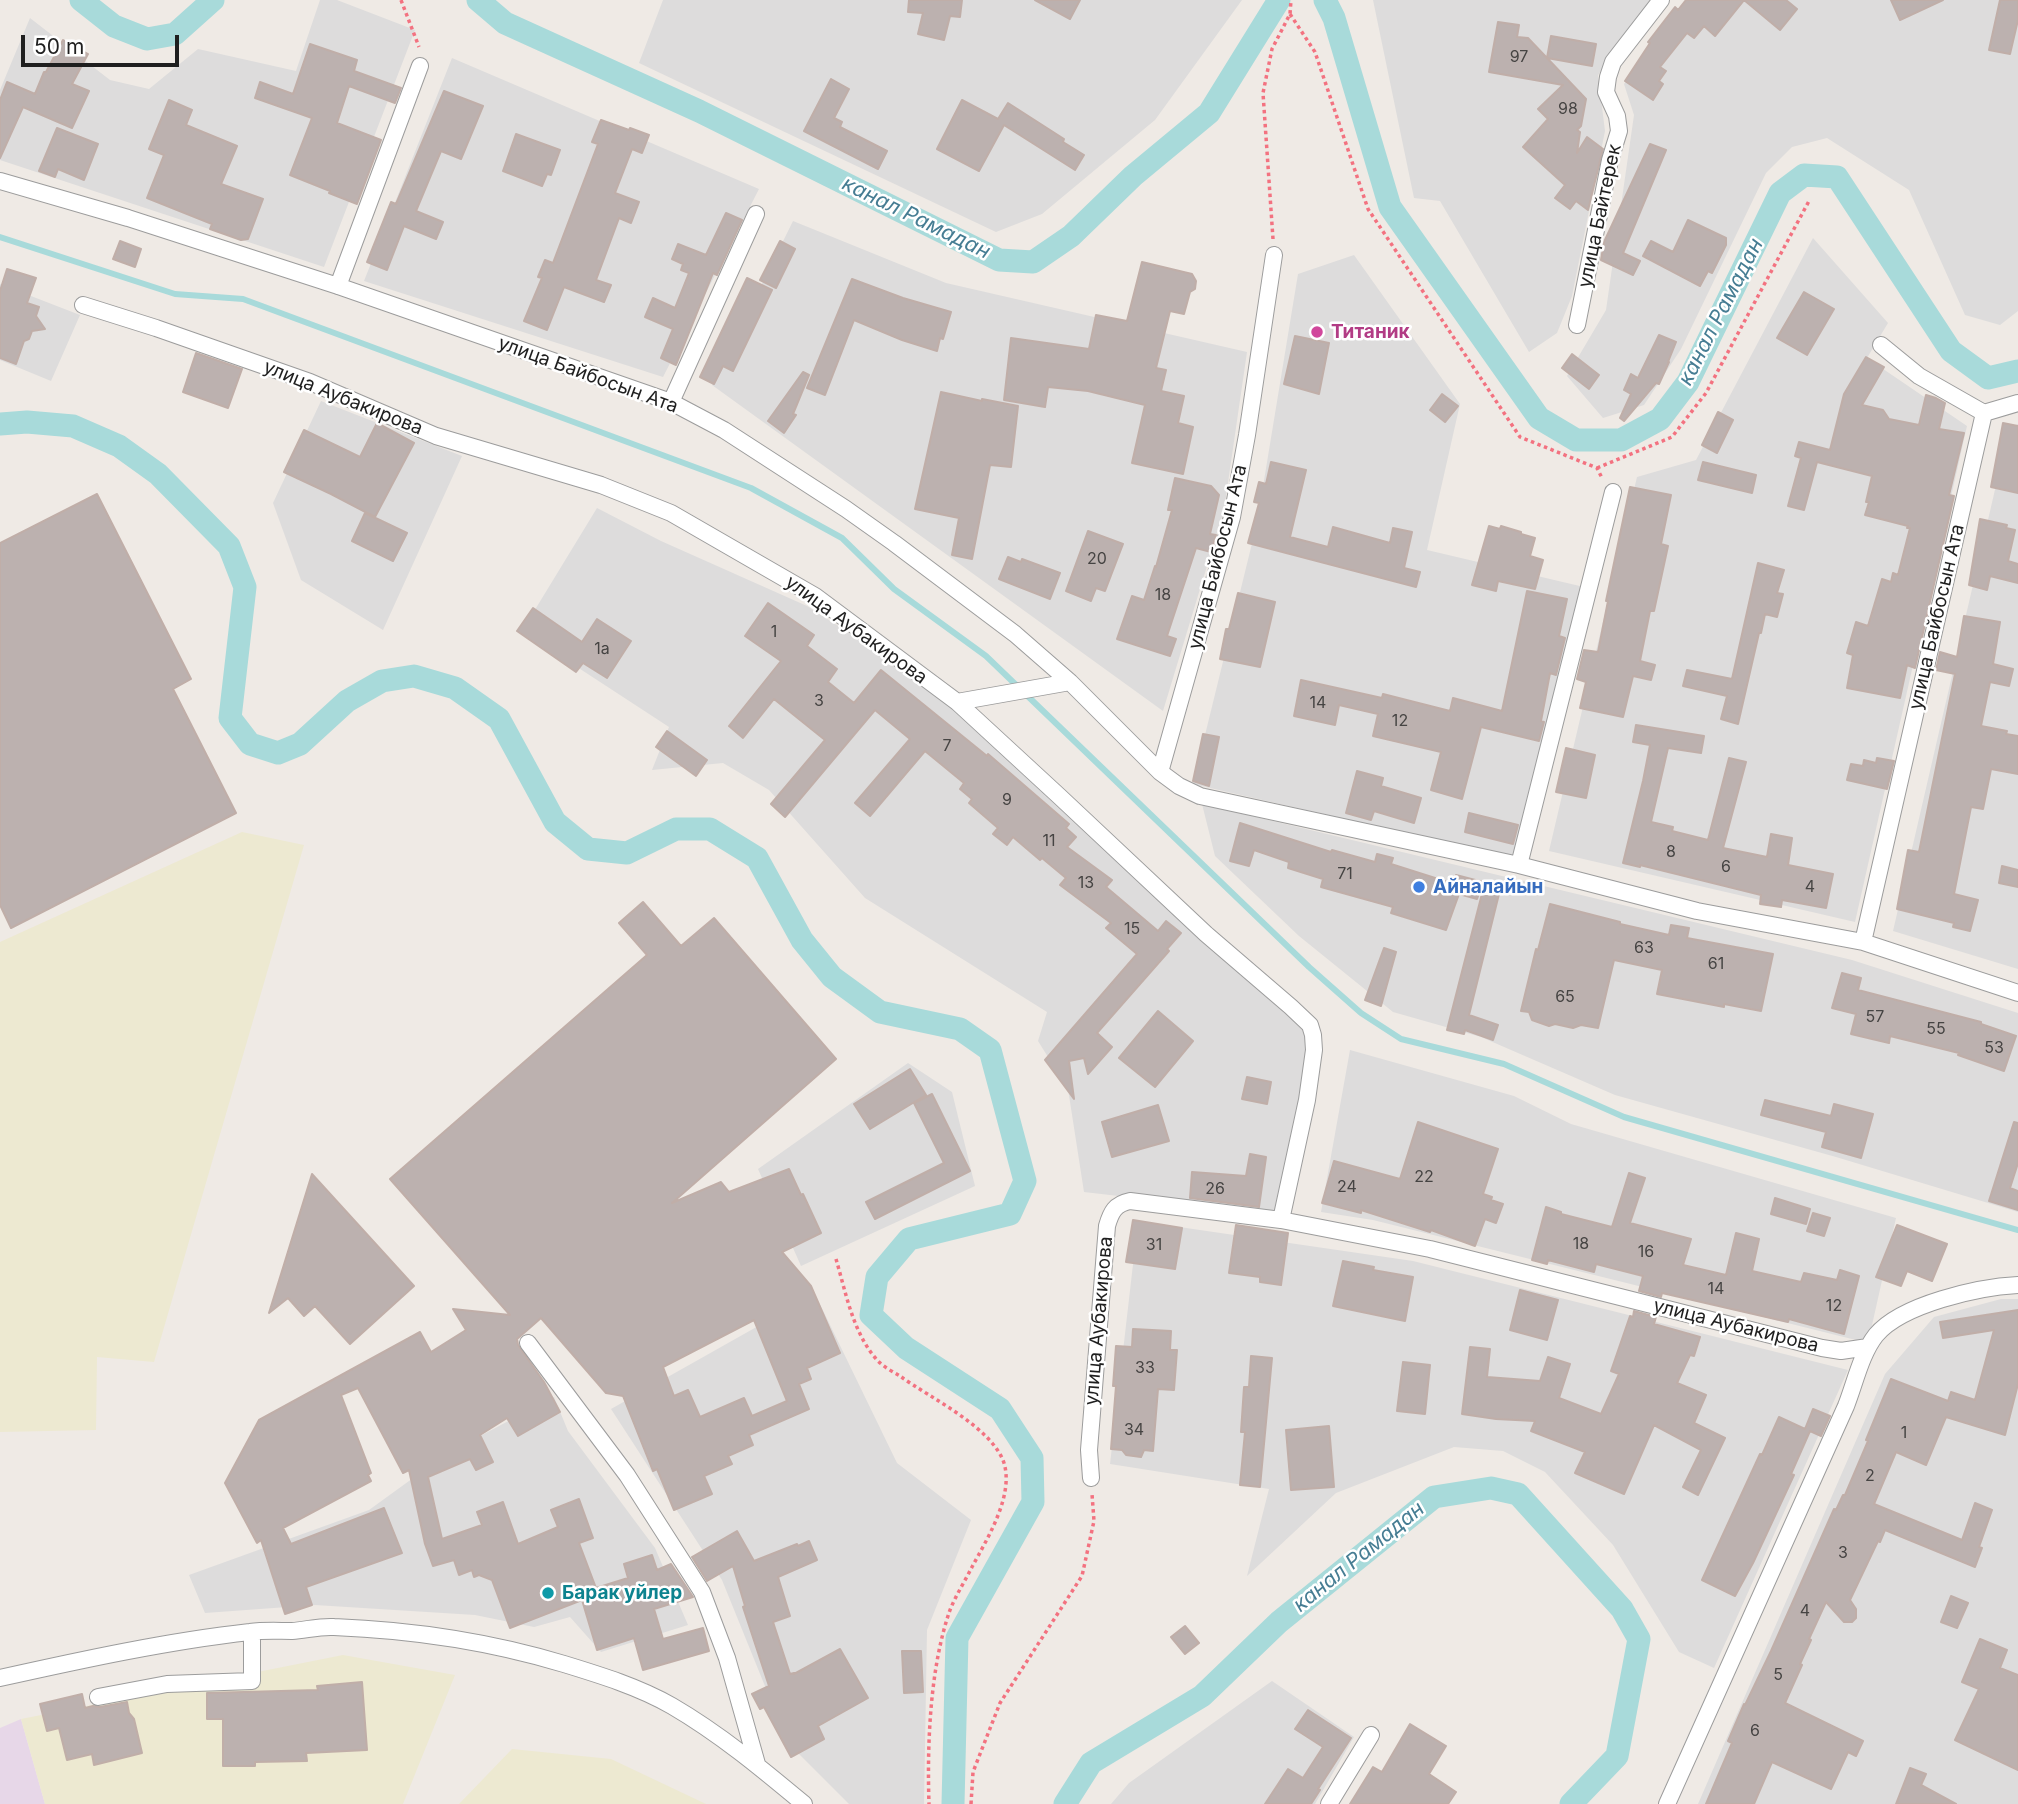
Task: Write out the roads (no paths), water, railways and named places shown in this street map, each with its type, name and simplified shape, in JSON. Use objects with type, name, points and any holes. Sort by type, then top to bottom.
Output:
[{"type":"street","name":"улица Байтерек","points":[[1577,325],[1619,131],[1617,116],[1606,92],[1608,77],[1614,62],[1661,0]]},
{"type":"street","points":[[338,286],[420,66]]},
{"type":"street","name":"улица Байбосын Ата","points":[[0,181],[128,218],[338,286],[671,402],[724,430],[846,509],[1015,634],[1070,682],[1160,772],[1179,786],[1200,796],[1519,866],[1696,911],[1863,942],[2018,993]]},
{"type":"street","points":[[671,402],[756,214]]},
{"type":"street","name":"улица Байбосын Ата","points":[[1160,772],[1232,517],[1274,255]]},
{"type":"street","name":"улица Аубакирова","points":[[83,305],[310,382],[436,436],[601,485],[671,513],[815,596],[957,702],[1206,934],[1310,1025],[1314,1050],[1307,1100],[1281,1220]]},
{"type":"street","points":[[1881,345],[1919,376],[1984,413],[2018,403]]},
{"type":"street","name":"улица Байбосын Ата","points":[[1863,942],[1984,413]]},
{"type":"street","points":[[1519,866],[1613,492]]},
{"type":"street","points":[[957,702],[1070,682]]},
{"type":"street","name":"улица Аубакирова","points":[[1091,1478],[1089,1450],[1107,1226],[1115,1207],[1130,1201],[1281,1220],[1430,1249],[1822,1349],[1841,1351],[1868,1346]]},
{"type":"street","points":[[1667,1804],[1846,1406],[1868,1346],[1894,1320],[1923,1306],[1965,1292],[2018,1285]]},
{"type":"street","points":[[528,1343],[627,1475],[702,1592],[727,1658],[757,1765]]},
{"type":"street","points":[[0,1678],[85,1660],[251,1632],[332,1627],[467,1641],[529,1653],[598,1675],[659,1699],[716,1734],[804,1804]]},
{"type":"street","points":[[98,1697],[167,1684],[252,1681],[251,1632]]},
{"type":"street","points":[[1329,1804],[1371,1735]]},
{"type":"waterway","name":"канал Рамадан","points":[[81,0],[114,26],[147,39],[175,34],[213,0]]},
{"type":"waterway","name":"канал Рамадан","points":[[478,0],[505,23],[699,111],[999,260],[1033,262],[1071,236],[1133,176],[1209,113],[1279,0]]},
{"type":"waterway","name":"канал Рамадан","points":[[1325,0],[1334,18],[1390,207],[1539,418],[1576,440],[1621,440],[1660,419],[1688,382],[1780,193],[1804,175],[1837,177],[1951,351],[1988,378],[2018,371]]},
{"type":"waterway","points":[[0,237],[175,294],[243,299],[751,488],[842,538],[894,589],[986,656],[1309,967],[1361,1013],[1401,1039],[1504,1064],[1624,1117],[2018,1230]]},
{"type":"waterway","name":"канал Рамадан","points":[[0,424],[27,422],[73,426],[119,446],[158,474],[229,546],[245,587],[230,718],[250,744],[278,753],[300,744],[347,701],[382,681],[414,676],[455,688],[499,719],[555,822],[588,849],[627,853],[676,829],[710,829],[757,858],[802,940],[832,977],[880,1012],[960,1029],[990,1050],[1025,1181],[1010,1214],[909,1239],[877,1277],[871,1315],[906,1348],[1000,1409],[1032,1458],[1033,1502],[957,1638],[953,1804]]},
{"type":"waterway","name":"канал Рамадан","points":[[1065,1804],[1091,1763],[1202,1696],[1279,1622],[1434,1497],[1491,1488],[1518,1494],[1622,1609],[1639,1639],[1617,1756],[1571,1804]]},
{"type":"place","name":"Титаник","points":[[1317,332]]},
{"type":"place","name":"Айналайын","points":[[1419,887]]},
{"type":"place","name":"Барак уйлер","points":[[548,1593]]}]
